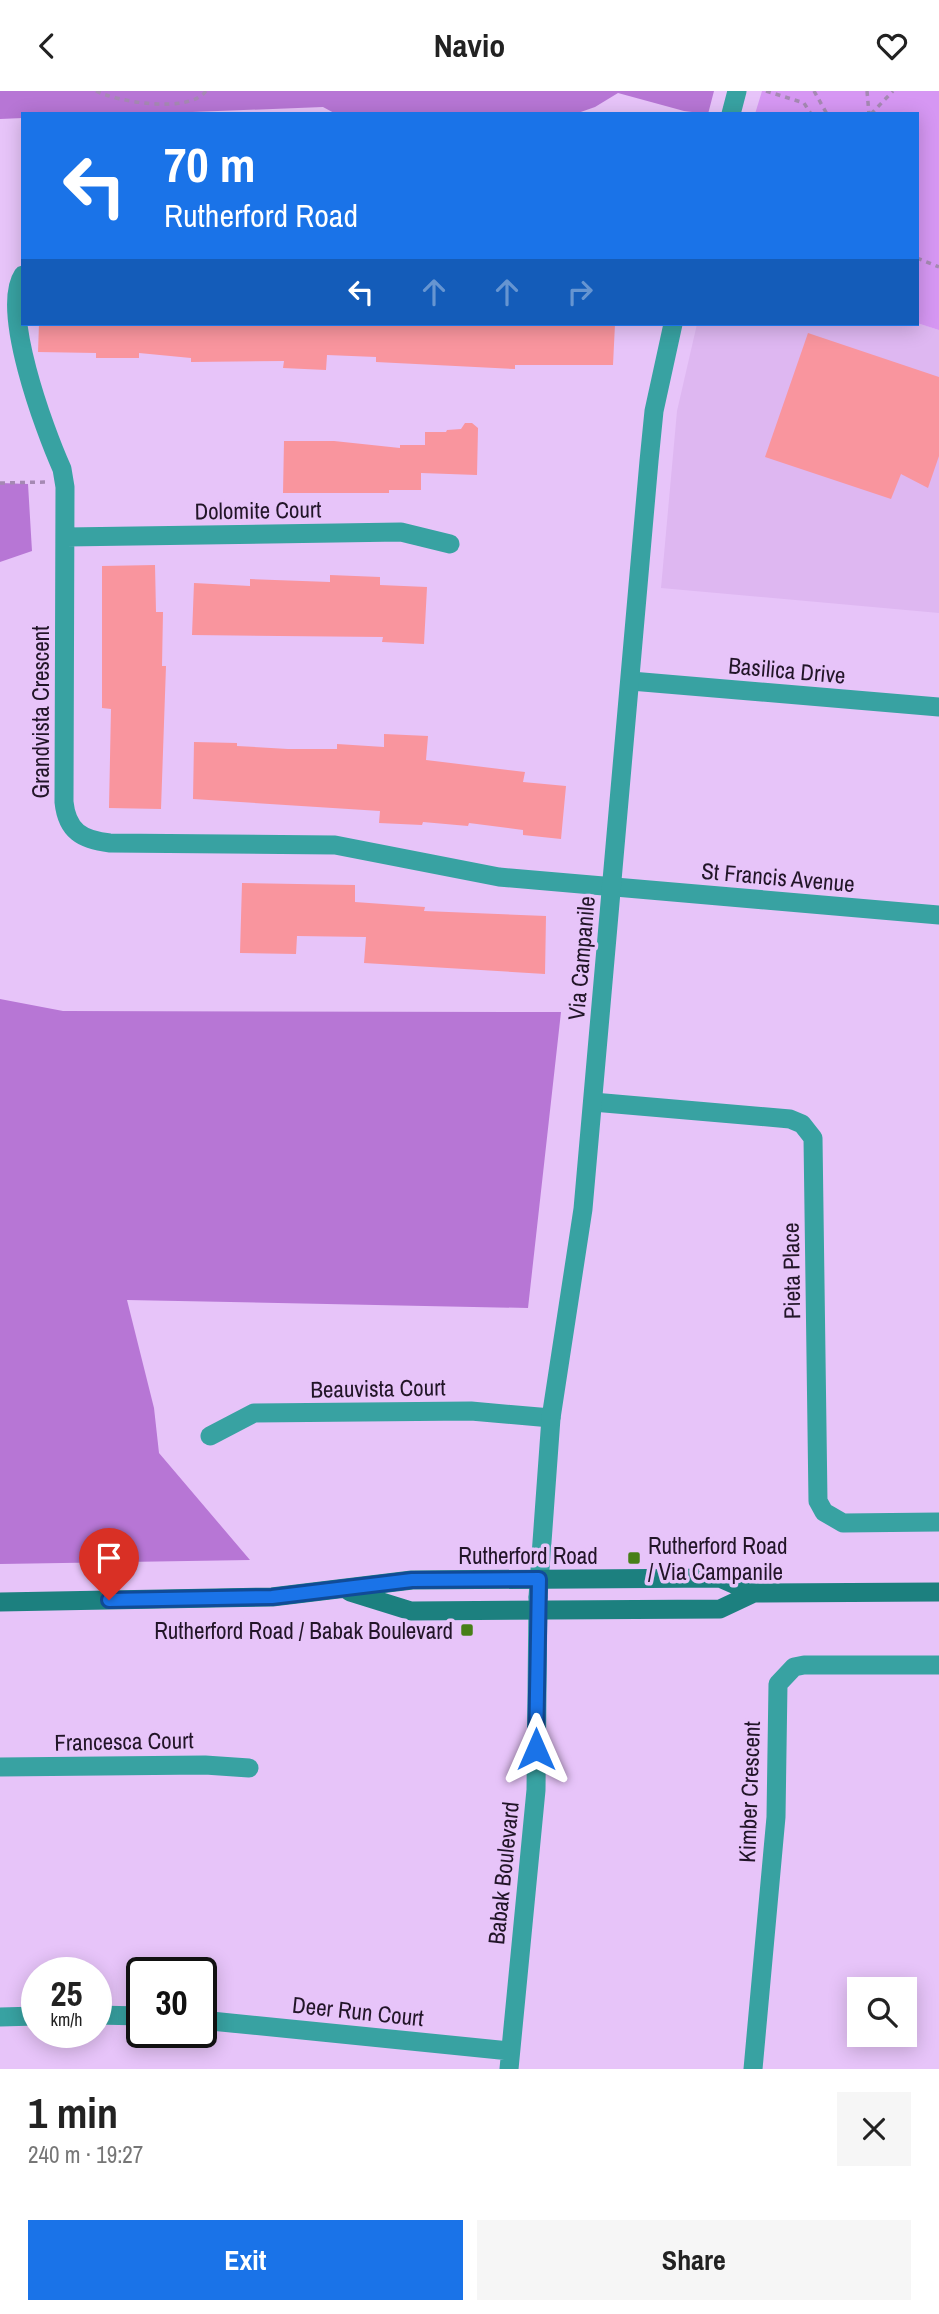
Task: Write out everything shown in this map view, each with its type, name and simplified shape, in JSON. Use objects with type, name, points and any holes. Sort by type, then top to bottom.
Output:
[{"type":"main road","name":"Rutherford Road","points":[[342,1590],[411,1611],[720,1578],[754,1593],[939,1592]]},
{"type":"main road","name":"Rutherford Road","points":[[0,1602],[272,1597],[412,1580],[538,1596],[720,1609],[754,1593]]},
{"type":"street","points":[[732,112],[737,91]]},
{"type":"street","name":"Grandvista Crescent","points":[[21,277],[11,288],[6,301],[6,329],[14,366],[26,397],[62,469],[65,537],[64,802],[66,818],[73,832],[92,841],[110,843],[335,845],[499,877],[612,887]]},
{"type":"street","name":"Via Campanile","points":[[538,1596],[551,1417],[578,1247],[593,1102],[654,411],[673,326]]},
{"type":"street","name":"Dolomite Court","points":[[65,537],[401,532],[450,544]]},
{"type":"street","name":"Basilica Drive","points":[[631,681],[939,707]]},
{"type":"street","name":"St Francis Avenue","points":[[612,887],[939,915]]},
{"type":"street","name":"Pieta Place","points":[[593,1102],[790,1119],[802,1124],[813,1138],[818,1501],[824,1512],[842,1523],[939,1522]]},
{"type":"street","name":"Beauvista Court","points":[[210,1436],[254,1413],[471,1411],[551,1417]]},
{"type":"street","name":"Babak Boulevard","points":[[510,2060],[536,1790],[538,1596]]},
{"type":"street","name":"Kimber Crescent","points":[[753,2069],[776,1817],[778,1684],[794,1667],[804,1665],[939,1665]]},
{"type":"street","name":"Francesca Court","points":[[0,1767],[205,1765],[250,1768]]},
{"type":"street","points":[[0,2017],[21,2016]]},
{"type":"street","name":"Deer Run Court","points":[[217,2022],[510,2060]]},
{"type":"path","points":[[96,91],[113,99],[153,105],[186,100],[203,95],[206,91]]},
{"type":"path","points":[[766,91],[804,103],[810,112]]},
{"type":"path","points":[[797,100],[800,91]]},
{"type":"path","points":[[814,91],[826,112]]},
{"type":"path","points":[[867,91],[870,112]]},
{"type":"path","points":[[872,112],[893,91]]},
{"type":"path","points":[[919,259],[939,267]]},
{"type":"path","points":[[0,483],[49,482]]},
{"type":"shaded area","points":[[0,91],[714,91],[709,112],[684,111],[618,93],[581,112],[332,112],[323,107],[194,112],[21,112],[21,118],[0,119]]},
{"type":"shaded area","points":[[762,91],[939,91],[939,330],[919,324],[919,112],[756,112]]},
{"type":"shaded area","points":[[919,324],[939,330],[939,613],[661,588],[677,411],[697,326],[919,326]]},
{"type":"shaded area","points":[[0,483],[28,484],[32,551],[0,562]]},
{"type":"shaded area","points":[[0,999],[63,1011],[561,1012],[528,1308],[127,1300],[154,1408],[159,1453],[250,1560],[0,1564]]},
{"type":"building","points":[[39,326],[615,326],[613,365],[515,365],[515,369],[376,362],[376,357],[327,355],[326,370],[283,368],[284,361],[191,362],[191,358],[139,353],[139,358],[96,358],[96,353],[38,352]]},
{"type":"building","points":[[808,333],[939,377],[939,456],[928,488],[901,474],[891,499],[765,457]]},
{"type":"building","points":[[465,423],[472,423],[478,428],[477,475],[421,473],[421,490],[389,490],[389,493],[283,493],[284,441],[334,441],[400,448],[400,445],[425,445],[425,432],[461,429]]},
{"type":"building","points":[[155,565],[156,612],[163,612],[162,666],[166,666],[161,809],[109,808],[111,709],[102,708],[102,566]]},
{"type":"building","points":[[330,575],[380,577],[380,585],[427,587],[424,644],[382,642],[383,637],[192,635],[194,583],[250,586],[250,579],[330,582]]},
{"type":"building","points":[[384,734],[428,736],[426,760],[525,772],[523,782],[566,786],[561,839],[523,835],[523,830],[469,823],[468,826],[423,822],[422,825],[379,823],[380,811],[193,799],[194,742],[237,743],[237,746],[288,749],[337,749],[337,744],[384,747]]},
{"type":"building","points":[[242,883],[355,885],[355,902],[425,907],[424,911],[546,916],[545,974],[364,963],[366,937],[297,936],[296,954],[240,953]]},
{"type":"place","name":"Rutherford Road / Via Campanile","points":[[634,1558]]},
{"type":"place","name":"Rutherford Road / Babak Boulevard","points":[[467,1630]]},
{"type":"route","points":[[109,1600],[272,1597],[412,1580],[539,1579],[536,1749]]}]
